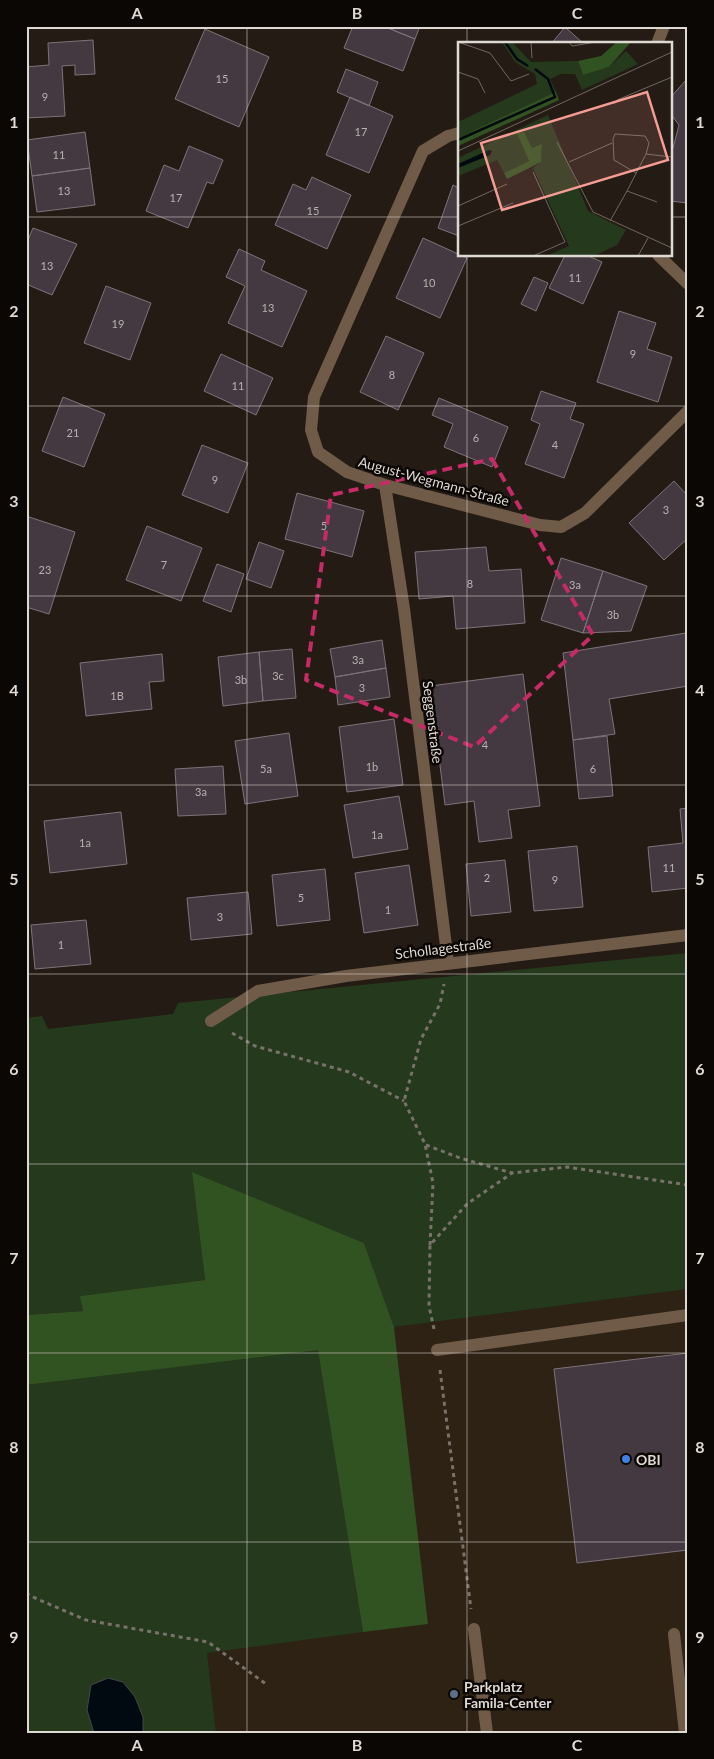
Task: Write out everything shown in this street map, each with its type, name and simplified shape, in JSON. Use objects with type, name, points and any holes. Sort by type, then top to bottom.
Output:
[{"type":"street","points":[[658,42],[664,26]]},
{"type":"street","name":"August-Wegmann-Straße","points":[[458,133],[448,136],[422,151],[314,397],[311,430],[318,452],[347,472],[385,485],[540,525],[561,527],[585,513],[688,411]]},
{"type":"street","points":[[659,256],[688,284]]},
{"type":"street","name":"Seggenstraße","points":[[385,485],[404,609],[448,962]]},
{"type":"street","name":"Schollagestraße","points":[[211,1021],[258,991],[346,976],[448,962],[688,934]]},
{"type":"street","points":[[437,1350],[688,1315]]},
{"type":"street","points":[[474,1629],[487,1733]]},
{"type":"street","points":[[674,1634],[685,1733]]},
{"type":"path","points":[[404,1100],[421,1039],[440,1004],[448,962]]},
{"type":"path","points":[[211,1021],[255,1046],[349,1072],[404,1100],[426,1144],[433,1183],[429,1306],[437,1350],[474,1629]]},
{"type":"path","points":[[426,1144],[460,1158],[512,1173],[567,1167],[688,1185]]},
{"type":"path","points":[[430,1245],[468,1204],[512,1173]]},
{"type":"path","points":[[26,1593],[86,1620],[208,1642],[266,1684]]},
{"type":"highlighted area","points":[[492,459],[593,635],[474,747],[306,680],[331,495]]},
{"type":"shaded area","points":[[688,1289],[688,1733],[216,1733],[207,1653],[428,1623],[394,1327]]},
{"type":"shaded area","points":[[108,1678],[123,1682],[135,1697],[143,1717],[143,1733],[94,1733],[87,1710],[91,1685]]},
{"type":"green space","points":[[688,953],[688,1289],[394,1327],[364,1243],[192,1172],[205,1280],[81,1296],[83,1311],[26,1315],[26,1018],[42,1016],[48,1029],[173,1014],[178,1003]]},
{"type":"green space","points":[[192,1172],[364,1243],[394,1327],[428,1624],[363,1632],[318,1350],[26,1385],[26,1315],[83,1311],[80,1296],[205,1280]]},
{"type":"green space","points":[[318,1349],[363,1632],[207,1653],[216,1733],[26,1733],[26,1385]]},
{"type":"building","points":[[353,26],[383,26],[415,39],[403,71],[344,48]]},
{"type":"building","points":[[383,26],[420,26],[415,39]]},
{"type":"building","points":[[565,27],[582,42],[553,42]]},
{"type":"building","points":[[205,29],[269,57],[239,127],[175,99]]},
{"type":"building","points":[[93,40],[95,74],[75,75],[75,65],[62,66],[65,116],[26,118],[26,67],[49,65],[48,43]]},
{"type":"building","points":[[346,69],[378,82],[369,106],[337,92]]},
{"type":"building","points":[[688,79],[688,203],[672,201],[672,148],[679,125],[672,116],[672,96]]},
{"type":"building","points":[[350,97],[393,116],[369,173],[326,155]]},
{"type":"building","points":[[85,132],[90,168],[32,176],[27,140]]},
{"type":"building","points":[[189,146],[223,160],[213,184],[207,182],[188,228],[146,211],[164,165],[179,171]]},
{"type":"building","points":[[90,168],[95,205],[37,212],[32,176]]},
{"type":"building","points":[[312,177],[351,195],[327,249],[275,225],[293,184],[306,190]]},
{"type":"building","points":[[453,185],[458,188],[458,236],[438,228]]},
{"type":"building","points":[[33,228],[77,244],[52,295],[26,284],[26,245]]},
{"type":"building","points":[[423,238],[458,254],[458,256],[467,258],[440,318],[396,298]]},
{"type":"building","points":[[239,249],[265,261],[261,270],[307,291],[282,347],[228,323],[245,286],[226,277]]},
{"type":"building","points":[[565,256],[588,256],[602,262],[583,304],[549,288]]},
{"type":"building","points":[[534,277],[548,283],[536,311],[521,304]]},
{"type":"building","points":[[106,286],[151,303],[130,360],[84,343]]},
{"type":"building","points":[[619,311],[656,323],[647,349],[672,357],[658,402],[597,382]]},
{"type":"building","points":[[386,336],[424,353],[398,410],[360,392]]},
{"type":"building","points":[[221,354],[273,378],[256,415],[204,391]]},
{"type":"building","points":[[541,391],[576,403],[570,419],[584,424],[564,478],[525,464],[540,424],[531,420]]},
{"type":"building","points":[[63,397],[105,414],[84,467],[42,451]]},
{"type":"building","points":[[439,398],[508,427],[492,467],[444,447],[453,424],[432,415]]},
{"type":"building","points":[[202,445],[248,463],[228,513],[182,495]]},
{"type":"building","points":[[674,481],[688,496],[688,538],[664,560],[629,523]]},
{"type":"building","points":[[297,493],[364,511],[352,557],[285,539]]},
{"type":"building","points":[[26,516],[75,532],[49,614],[26,607]]},
{"type":"building","points":[[147,526],[202,548],[181,601],[126,580]]},
{"type":"building","points":[[259,542],[284,551],[271,588],[246,579]]},
{"type":"building","points":[[486,547],[489,571],[521,569],[525,623],[456,629],[453,596],[419,599],[415,552]]},
{"type":"building","points":[[561,558],[603,571],[583,633],[541,620]]},
{"type":"building","points":[[217,564],[244,574],[231,612],[203,601]]},
{"type":"building","points":[[603,571],[647,586],[631,631],[583,633]]},
{"type":"building","points":[[686,633],[688,644],[688,686],[609,699],[615,734],[573,740],[563,653]]},
{"type":"building","points":[[382,640],[386,668],[335,677],[330,649]]},
{"type":"building","points":[[292,649],[296,698],[263,701],[259,652]]},
{"type":"building","points":[[259,652],[263,701],[223,706],[218,657]]},
{"type":"building","points":[[162,654],[164,681],[149,682],[152,709],[86,716],[80,663]]},
{"type":"building","points":[[386,668],[390,697],[338,705],[335,677]]},
{"type":"building","points":[[523,674],[540,806],[508,810],[512,838],[479,842],[474,801],[445,805],[430,686]]},
{"type":"building","points":[[394,719],[403,785],[347,792],[339,727]]},
{"type":"building","points":[[289,733],[298,796],[245,804],[235,741]]},
{"type":"building","points":[[607,736],[613,796],[579,799],[573,740]]},
{"type":"building","points":[[223,766],[226,814],[178,816],[175,769]]},
{"type":"building","points":[[399,796],[408,849],[353,858],[344,805]]},
{"type":"building","points":[[688,808],[688,888],[652,892],[648,847],[683,843],[680,809]]},
{"type":"building","points":[[121,812],[127,864],[50,873],[44,821]]},
{"type":"building","points":[[577,846],[583,907],[534,911],[528,851]]},
{"type":"building","points":[[505,860],[511,912],[471,916],[466,864]]},
{"type":"building","points":[[409,865],[418,925],[364,933],[355,873]]},
{"type":"building","points":[[325,869],[330,920],[277,926],[272,875]]},
{"type":"building","points":[[248,892],[252,934],[191,940],[187,898]]},
{"type":"building","points":[[86,920],[91,964],[35,969],[31,925]]},
{"type":"building","name":"OBI","points":[[688,1353],[688,1550],[577,1563],[554,1369]]},
{"type":"place","name":"OBI","points":[[626,1459]]},
{"type":"place","name":"Parkplatz Famila-Center","points":[[454,1694]]}]
